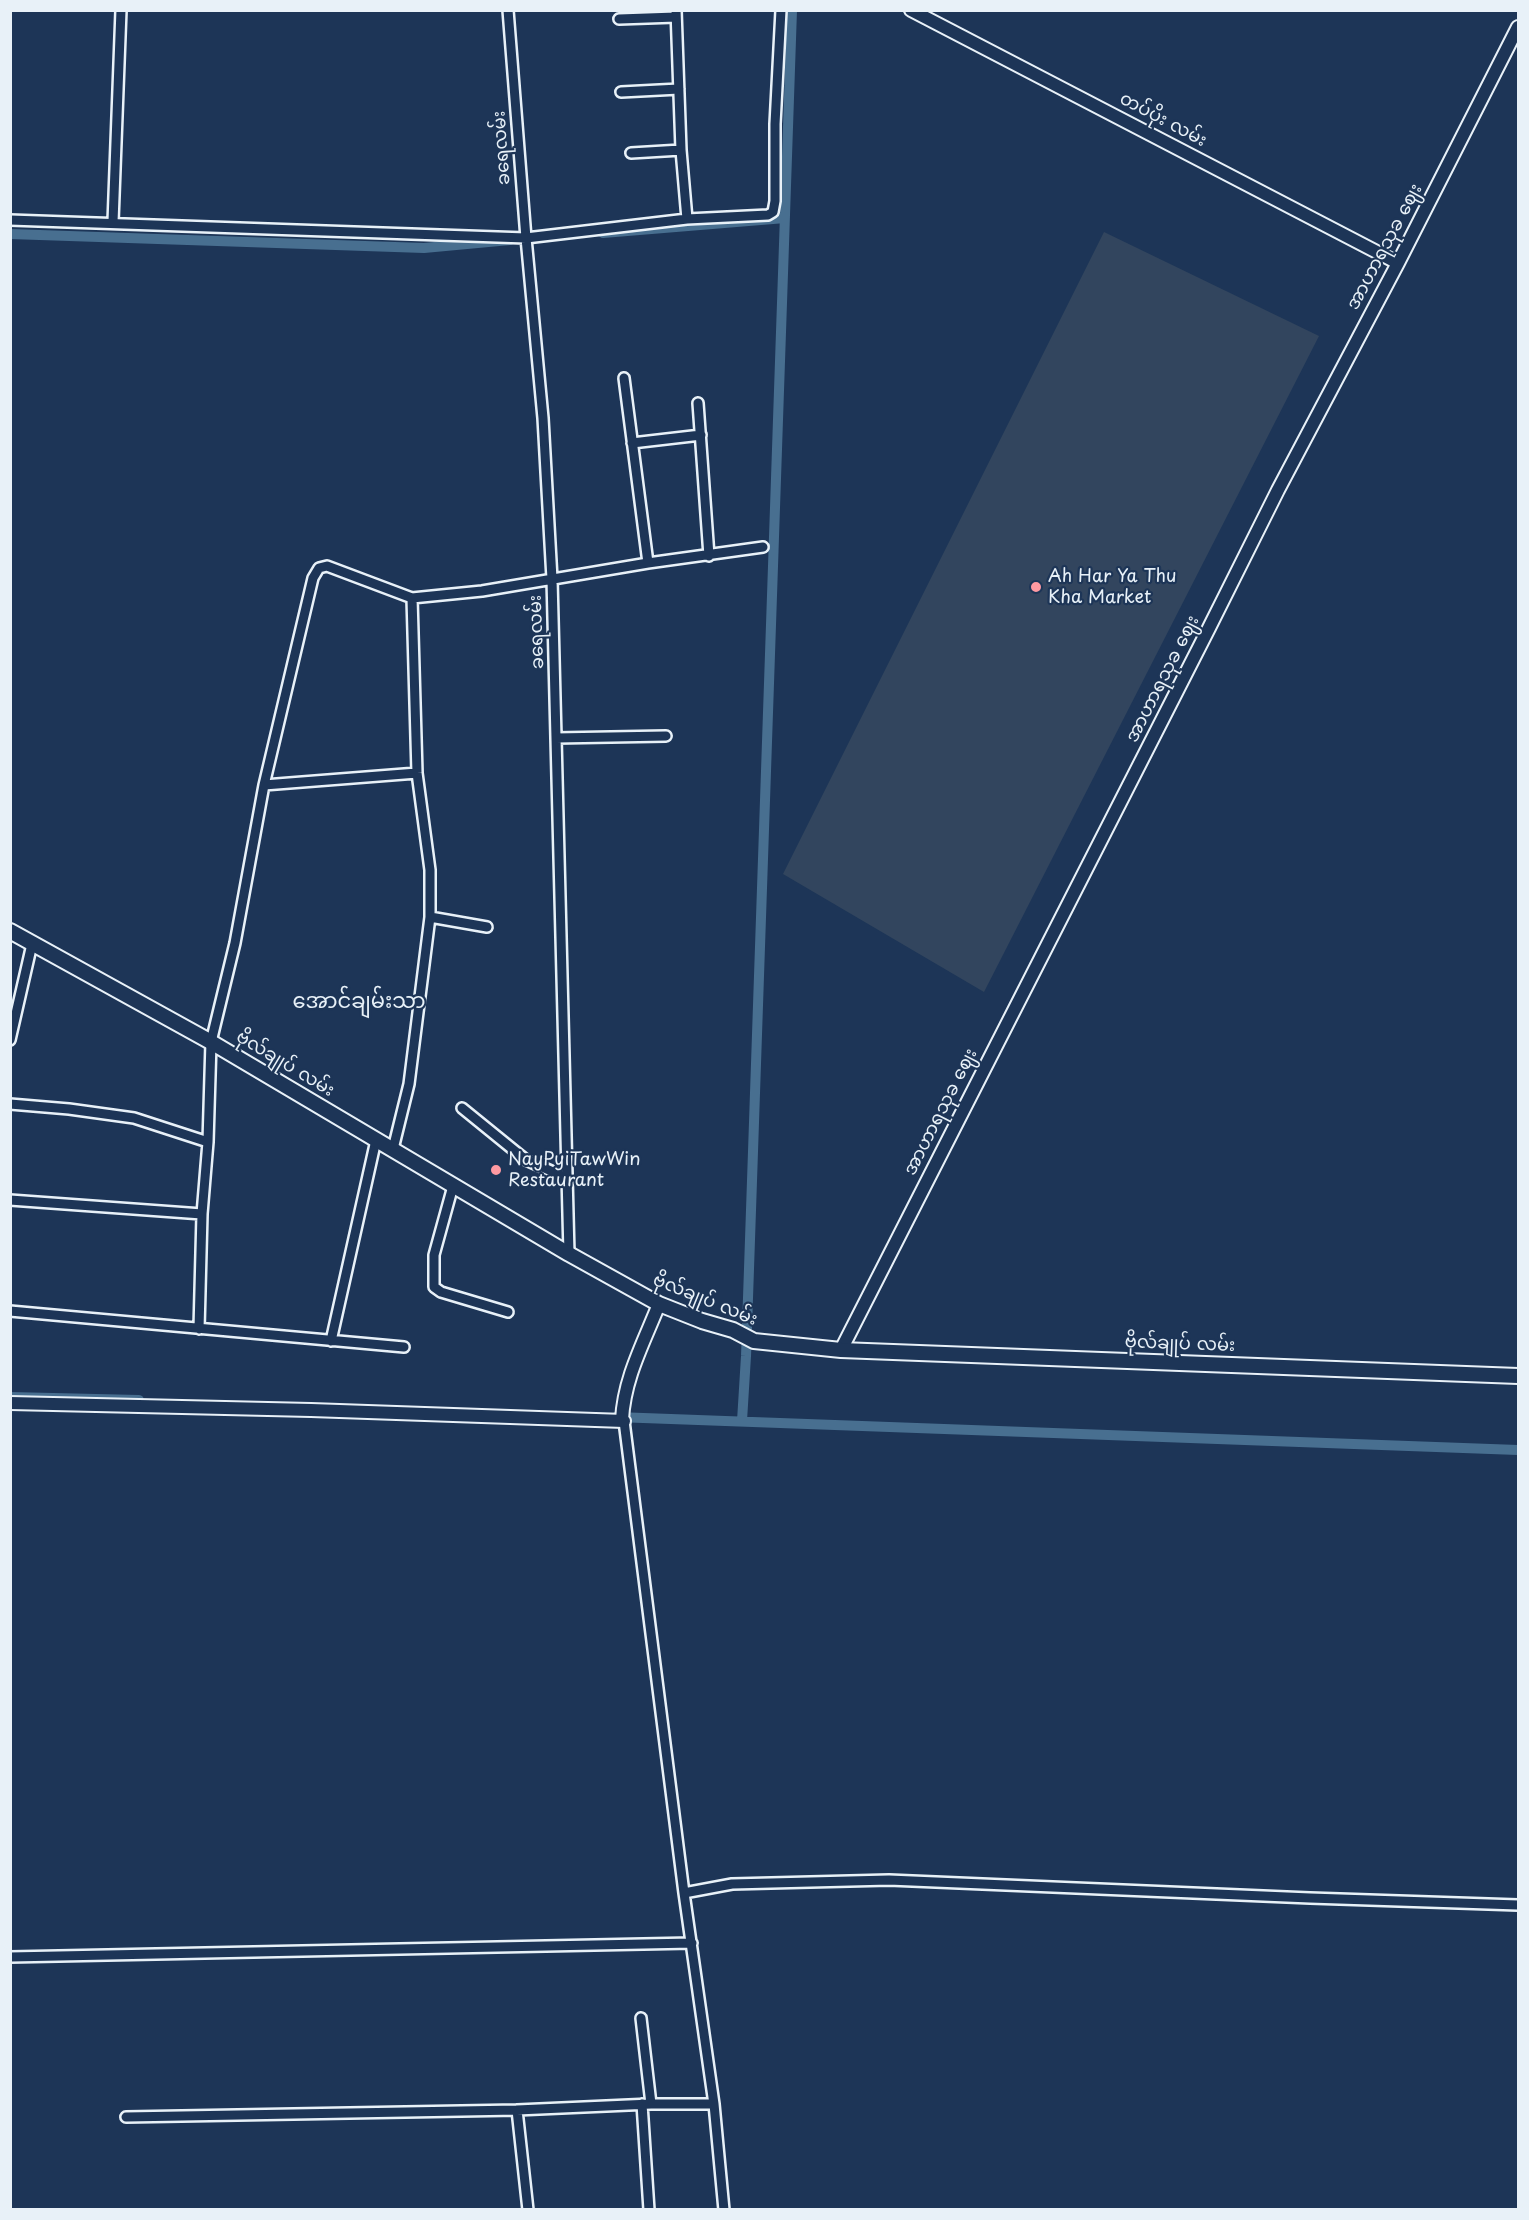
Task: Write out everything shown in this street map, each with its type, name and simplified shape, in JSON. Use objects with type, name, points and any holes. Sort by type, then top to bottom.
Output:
[{"type":"main road","name":"ဗိုလ်ချုပ် လမ်း","points":[[10,931],[211,1042],[568,1254],[659,1304],[733,1330],[754,1341],[841,1350],[1518,1376]]},
{"type":"street","points":[[113,222],[121,10]]},
{"type":"street","name":"ခရေလမ်း","points":[[508,10],[543,418],[552,579],[568,1254]]},
{"type":"street","points":[[10,220],[526,237],[687,219],[763,216],[773,212],[775,201],[775,124],[781,10]]},
{"type":"street","name":"တပ်ပိုး လမ်း","points":[[911,10],[1398,263]]},
{"type":"street","points":[[619,19],[676,14],[681,150],[687,219]]},
{"type":"street","name":"အာဟာရသုခ ဈေး","points":[[841,1350],[1278,490],[1398,263],[1518,27]]},
{"type":"street","points":[[621,92],[679,89]]},
{"type":"street","points":[[631,153],[681,150]]},
{"type":"street","points":[[624,378],[648,563]]},
{"type":"street","points":[[698,403],[708,556]]},
{"type":"street","points":[[632,443],[700,435]]},
{"type":"street","points":[[199,1329],[202,1214],[208,1142],[211,1042],[235,943],[264,784],[313,578],[319,568],[327,566],[412,598],[482,591],[648,563],[763,547]]},
{"type":"street","points":[[393,1149],[409,1084],[430,917],[430,870],[417,773],[412,598]]},
{"type":"street","points":[[556,738],[666,736]]},
{"type":"street","points":[[264,784],[417,773]]},
{"type":"street","points":[[430,917],[488,927]]},
{"type":"street","points":[[10,1040],[32,944]]},
{"type":"street","points":[[10,1104],[134,1118],[208,1142]]},
{"type":"street","points":[[462,1108],[526,1160],[567,1179]]},
{"type":"street","points":[[331,1341],[376,1140]]},
{"type":"street","points":[[453,1186],[434,1255],[434,1287],[441,1292],[508,1312]]},
{"type":"street","points":[[10,1200],[202,1214]]},
{"type":"street","points":[[659,1304],[630,1373],[623,1418],[684,1893],[714,2104],[724,2210]]},
{"type":"street","points":[[10,1311],[404,1347]]},
{"type":"street","points":[[10,1403],[623,1418]]},
{"type":"street","points":[[684,1893],[732,1884],[889,1880],[1518,1905]]},
{"type":"street","points":[[10,1957],[692,1943]]},
{"type":"street","points":[[641,2018],[646,2104],[648,2210]]},
{"type":"street","points":[[126,2117],[714,2104]]},
{"type":"street","points":[[517,2110],[528,2210]]},
{"type":"shaded area","name":"Ah Har Ya Thu Kha Market","points":[[1104,232],[1319,336],[984,992],[783,874]]},
{"type":"waterway","points":[[742,1421],[792,10]]},
{"type":"waterway","points":[[603,233],[785,218]]},
{"type":"waterway","points":[[10,234],[424,248],[510,240]]},
{"type":"waterway","points":[[10,1397],[139,1400]]},
{"type":"waterway","points":[[616,1417],[1518,1450]]},
{"type":"place","name":"Ah Har Ya Thu Kha Market","points":[[1036,587]]},
{"type":"place","name":"NayPyiTawWin Restaurant","points":[[496,1170]]},
{"type":"district","name":"အောင်ချမ်းသာ","points":[[359,1002]]}]
